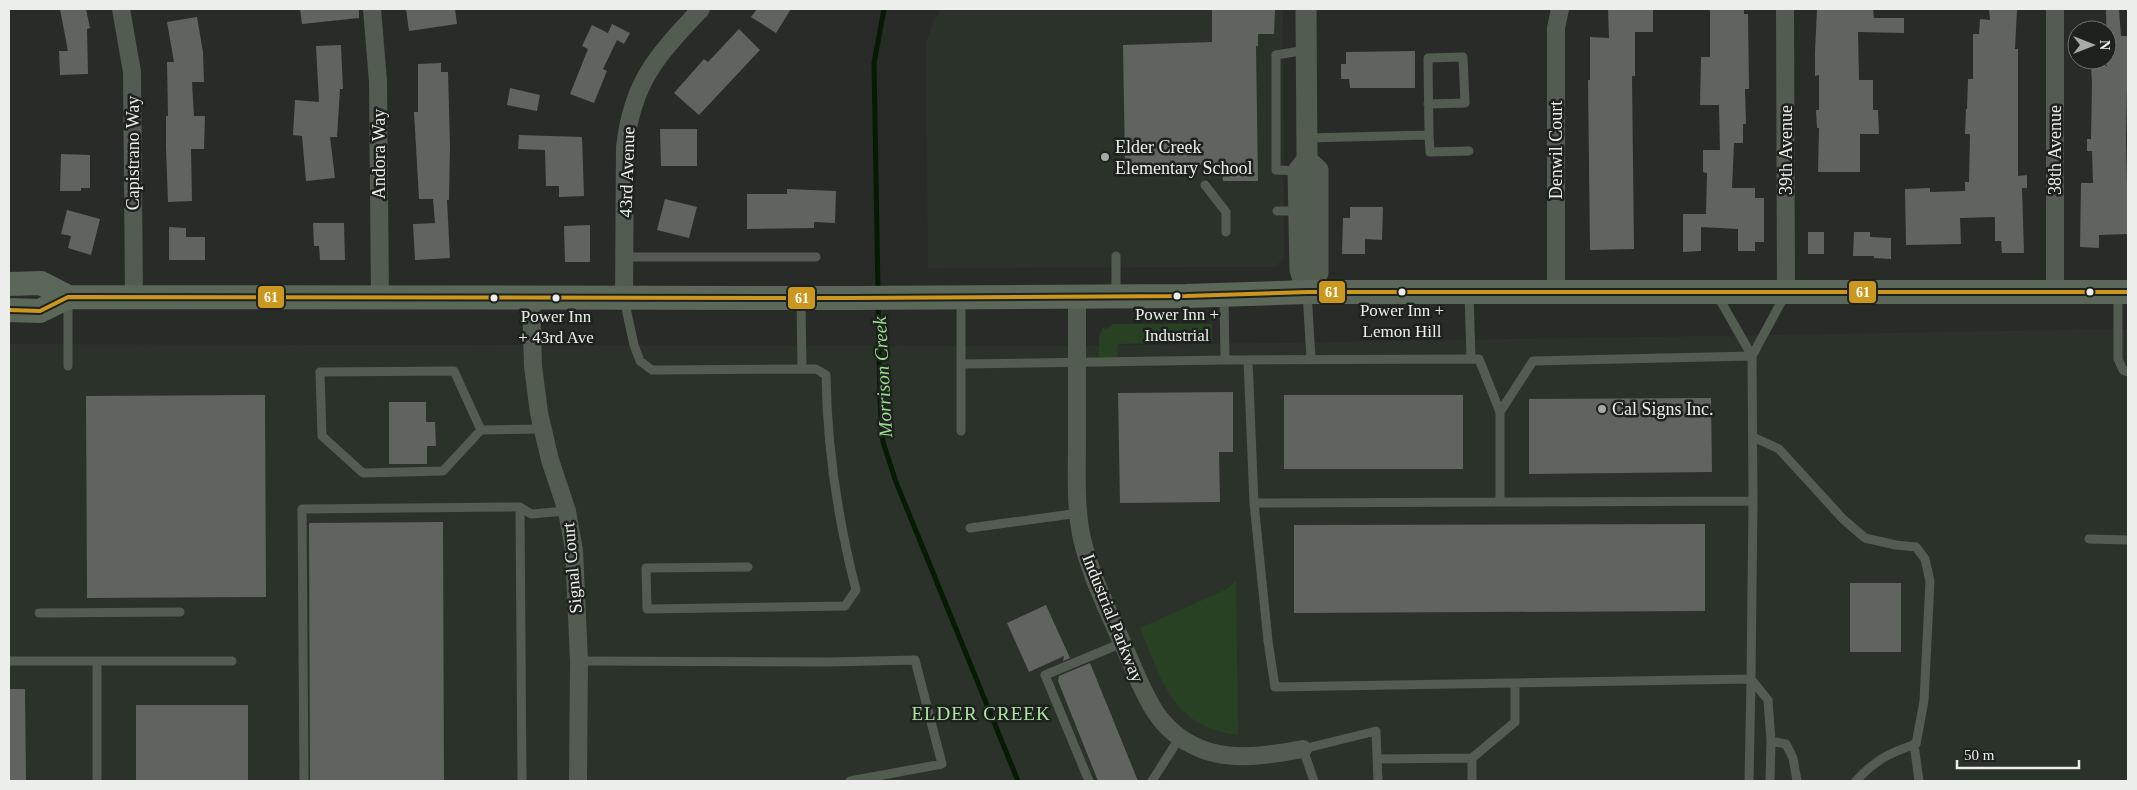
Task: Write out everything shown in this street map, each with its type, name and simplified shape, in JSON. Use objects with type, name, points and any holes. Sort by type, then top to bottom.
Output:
[{"type":"main road","points":[[9,284],[41,283],[68,298]]},
{"type":"main road","points":[[9,310],[40,311],[68,298],[1077,297],[1308,292],[2123,292]]},
{"type":"street","name":"Capistrano Way","points":[[121,9],[132,72],[134,298]]},
{"type":"street","name":"Andora Way","points":[[372,9],[378,81],[380,299]]},
{"type":"street","name":"43rd Avenue","points":[[624,298],[625,148],[627,126],[633,102],[644,77],[660,54],[701,9]]},
{"type":"street","points":[[1306,9],[1308,167],[1318,273],[1308,292]]},
{"type":"street","name":"Denwil Court","points":[[1556,292],[1556,28],[1560,9]]},
{"type":"street","name":"39th Avenue","points":[[1785,9],[1786,292]]},
{"type":"street","name":"38th Avenue","points":[[2055,9],[2055,292]]},
{"type":"street","points":[[1308,167],[1299,211],[1300,270],[1308,292]]},
{"type":"street","name":"Industrial Parkway","points":[[1077,297],[1077,492],[1082,536],[1089,564],[1122,643],[1154,712],[1169,729],[1180,737],[1198,748],[1226,756],[1281,753],[1303,749]]},
{"type":"street","name":"Signal Court","points":[[531,299],[532,366],[550,460],[567,511],[574,550],[579,661],[578,781]]},
{"type":"lane","points":[[1306,50],[1276,55],[1276,170],[1308,167]]},
{"type":"lane","points":[[1428,104],[1465,103],[1463,57],[1428,58],[1428,104],[1430,152],[1469,151]]},
{"type":"lane","points":[[1308,138],[1429,135]]},
{"type":"lane","points":[[1205,185],[1226,212],[1226,232]]},
{"type":"lane","points":[[1277,211],[1299,211]]},
{"type":"lane","points":[[1116,256],[1116,296]]},
{"type":"lane","points":[[625,257],[816,257]]},
{"type":"lane","points":[[1308,292],[1311,359]]},
{"type":"lane","points":[[1469,292],[1471,359]]},
{"type":"lane","points":[[1716,292],[1752,356]]},
{"type":"lane","points":[[1749,781],[1752,679],[1752,356],[1786,292]]},
{"type":"lane","points":[[2123,292],[2118,359],[2123,370],[2128,372]]},
{"type":"lane","points":[[1224,295],[1224,360]]},
{"type":"lane","points":[[961,297],[961,431]]},
{"type":"lane","points":[[68,298],[68,366]]},
{"type":"lane","points":[[624,298],[634,345],[640,361],[652,370],[816,369],[826,375],[826,414],[844,541],[856,590],[845,606],[648,609],[646,568],[748,568]]},
{"type":"lane","points":[[801,298],[802,369]]},
{"type":"lane","points":[[1500,412],[1533,361],[1752,356]]},
{"type":"lane","points":[[961,364],[1311,359],[1479,359],[1500,412],[1500,502]]},
{"type":"lane","points":[[1248,360],[1254,503],[1268,641],[1275,687],[1752,679]]},
{"type":"lane","points":[[481,430],[454,371],[320,372],[322,436],[363,472],[443,471],[481,430],[543,429]]},
{"type":"lane","points":[[1752,437],[1779,449],[1843,519],[1865,538],[1896,545],[1916,547],[1925,559],[1930,581],[1926,676],[1924,702],[1916,744],[1895,751],[1870,765],[1856,781]]},
{"type":"lane","points":[[1254,503],[1753,502]]},
{"type":"lane","points":[[304,781],[302,509],[520,507],[531,514],[567,511]]},
{"type":"lane","points":[[520,507],[522,781]]},
{"type":"lane","points":[[970,528],[1079,513]]},
{"type":"lane","points":[[2089,539],[2128,540]]},
{"type":"lane","points":[[39,613],[180,612]]},
{"type":"lane","points":[[1088,781],[1044,675],[1122,643]]},
{"type":"lane","points":[[579,661],[829,662],[915,660],[942,764],[850,781]]},
{"type":"lane","points":[[9,661],[232,661]]},
{"type":"lane","points":[[97,661],[97,781]]},
{"type":"lane","points":[[1752,679],[1768,700],[1771,741],[1770,781]]},
{"type":"lane","points":[[1377,758],[1472,758],[1515,722],[1514,683]]},
{"type":"lane","points":[[1314,781],[1303,749],[1376,731],[1378,781]]},
{"type":"lane","points":[[1152,781],[1180,737]]},
{"type":"lane","points":[[1771,741],[1786,744],[1794,758],[1797,781]]},
{"type":"lane","points":[[1914,744],[1919,781]]},
{"type":"lane","points":[[1472,758],[1472,781]]},
{"type":"shaded area","name":"Elder Creek Elementary School","points":[[942,9],[1283,9],[1284,258],[1275,267],[928,268],[926,57],[927,40],[934,19]]},
{"type":"shaded area","points":[[2128,329],[2128,781],[9,781],[9,344],[1077,346]]},
{"type":"green space","points":[[1113,324],[1212,324],[1212,342],[1118,344],[1117,358],[1099,359],[1099,336],[1103,327],[1106,329]]},
{"type":"green space","points":[[1236,581],[1238,735],[1215,730],[1198,722],[1172,698],[1163,683],[1140,628],[1227,589]]},
{"type":"building","points":[[60,9],[86,9],[90,28],[87,29],[88,74],[60,75],[59,51],[68,51]]},
{"type":"building","points":[[300,9],[359,9],[359,18],[302,24]]},
{"type":"building","points":[[406,9],[455,9],[457,24],[409,31]]},
{"type":"building","points":[[757,9],[791,9],[776,33],[751,17]]},
{"type":"building","points":[[1212,9],[1275,9],[1274,34],[1258,34],[1258,46],[1256,46],[1258,181],[1223,181],[1222,165],[1125,164],[1123,45],[1212,42]]},
{"type":"building","points":[[1608,9],[1653,9],[1653,32],[1635,32],[1635,76],[1632,76],[1634,249],[1590,250],[1588,80],[1590,80],[1590,37],[1609,38]]},
{"type":"building","points":[[1710,9],[1744,9],[1744,14],[1748,14],[1749,89],[1745,89],[1746,124],[1743,124],[1743,143],[1734,143],[1732,188],[1755,188],[1755,198],[1764,198],[1764,242],[1755,242],[1755,251],[1738,251],[1738,229],[1701,227],[1701,251],[1683,252],[1683,214],[1706,214],[1707,173],[1703,172],[1703,150],[1720,150],[1719,105],[1700,105],[1701,57],[1710,57]]},
{"type":"building","points":[[1817,9],[1873,9],[1874,18],[1904,18],[1904,33],[1858,32],[1859,80],[1873,80],[1873,110],[1878,110],[1879,134],[1860,134],[1860,172],[1818,172],[1819,128],[1817,128],[1816,110],[1819,110],[1819,75],[1815,76]]},
{"type":"building","points":[[1989,9],[2017,9],[2015,49],[2018,49],[2018,176],[2027,175],[2027,188],[2022,188],[2024,253],[2002,253],[2001,241],[1995,241],[1995,217],[1960,218],[1961,244],[1906,245],[1905,189],[1930,188],[1930,192],[1965,191],[1965,182],[1969,182],[1970,134],[1965,134],[1968,79],[1973,79],[1973,34],[1979,34],[1980,19],[1990,20]]},
{"type":"building","points":[[2106,9],[2119,9],[2121,36],[2128,36],[2126,138],[2128,234],[2099,235],[2099,248],[2080,247],[2081,183],[2093,183],[2092,151],[2087,151],[2087,139],[2091,139],[2091,70],[2117,70],[2117,20],[2106,20]]},
{"type":"building","points":[[197,17],[203,52],[204,82],[192,82],[194,116],[205,116],[204,149],[191,149],[192,201],[168,202],[166,148],[166,116],[168,116],[167,62],[174,62],[167,22]]},
{"type":"building","points":[[612,24],[630,33],[624,44],[617,40],[603,69],[607,71],[594,103],[570,94],[588,49],[582,46],[592,25],[608,33]]},
{"type":"building","points":[[739,29],[760,50],[699,115],[674,93],[704,59],[708,62]]},
{"type":"building","points":[[341,45],[343,89],[340,89],[337,137],[330,137],[335,178],[306,181],[302,136],[293,135],[295,100],[319,102],[316,46]]},
{"type":"building","points":[[1415,51],[1415,88],[1350,88],[1349,79],[1341,79],[1341,64],[1346,64],[1346,52]]},
{"type":"building","points":[[441,63],[441,72],[448,72],[450,146],[449,200],[447,200],[450,258],[415,260],[413,224],[435,223],[433,199],[419,199],[414,112],[418,112],[418,64]]},
{"type":"building","points":[[510,88],[540,95],[537,111],[507,105]]},
{"type":"building","points":[[660,129],[697,129],[697,166],[661,166]]},
{"type":"building","points":[[519,135],[582,137],[584,196],[559,197],[559,186],[546,186],[545,150],[518,149]]},
{"type":"building","points":[[61,154],[90,155],[90,188],[81,188],[81,191],[60,191]]},
{"type":"building","points":[[787,189],[836,191],[835,223],[814,222],[814,228],[747,229],[747,194],[787,194]]},
{"type":"building","points":[[665,199],[697,207],[689,238],[657,230]]},
{"type":"building","points":[[1350,207],[1383,207],[1382,240],[1365,239],[1365,254],[1342,254],[1343,218],[1350,218]]},
{"type":"building","points":[[67,210],[100,219],[91,255],[68,248],[71,236],[61,234]]},
{"type":"building","points":[[313,223],[344,223],[345,260],[320,260],[319,246],[314,246]]},
{"type":"building","points":[[590,225],[590,262],[565,262],[564,226]]},
{"type":"building","points":[[169,227],[186,228],[186,237],[205,237],[205,260],[169,260]]},
{"type":"building","points":[[1808,232],[1824,232],[1824,254],[1808,254]]},
{"type":"building","points":[[1854,232],[1870,232],[1870,237],[1891,238],[1891,259],[1874,258],[1874,256],[1853,256]]},
{"type":"building","points":[[1233,392],[1233,452],[1219,452],[1220,502],[1120,503],[1118,393]]},
{"type":"building","points":[[265,395],[266,597],[87,598],[86,396]]},
{"type":"building","points":[[1284,395],[1463,395],[1463,469],[1284,469]]},
{"type":"building","points":[[1711,398],[1712,472],[1529,474],[1529,399]]},
{"type":"building","points":[[389,402],[426,402],[426,422],[435,422],[436,446],[427,446],[427,464],[389,464]]},
{"type":"building","points":[[443,522],[444,781],[310,781],[309,523]]},
{"type":"building","points":[[1705,524],[1705,611],[1294,613],[1294,525]]},
{"type":"building","points":[[1850,583],[1901,583],[1901,652],[1850,652]]},
{"type":"building","points":[[1046,605],[1070,658],[1063,661],[1064,656],[1029,672],[1007,623]]},
{"type":"building","points":[[1090,663],[1138,781],[1098,781],[1058,681],[1059,676]]},
{"type":"building","points":[[9,689],[25,689],[26,781],[9,781]]},
{"type":"building","points":[[136,705],[248,705],[248,781],[136,781]]},
{"type":"waterway","name":"Morrison Creek","points":[[878,292],[874,63],[884,9]]},
{"type":"waterway","name":"Morrison Creek","points":[[878,303],[880,401],[883,442],[896,482],[1018,781]]},
{"type":"transit line","name":"61","points":[[9,310],[40,311],[68,297],[852,298],[1186,296],[1307,292],[2128,292]]},
{"type":"place","name":"Elder Creek Elementary School","points":[[1105,157]]},
{"type":"place","name":"Power Inn + Lemon Hill","points":[[1402,292]]},
{"type":"place","name":"Power Inn + Industrial","points":[[1177,296]]},
{"type":"place","name":"Power Inn + 43rd Ave","points":[[556,298]]},
{"type":"place","name":"Cal Signs Inc.","points":[[1602,409]]},
{"type":"district","name":"ELDER CREEK","points":[[981,713]]}]
